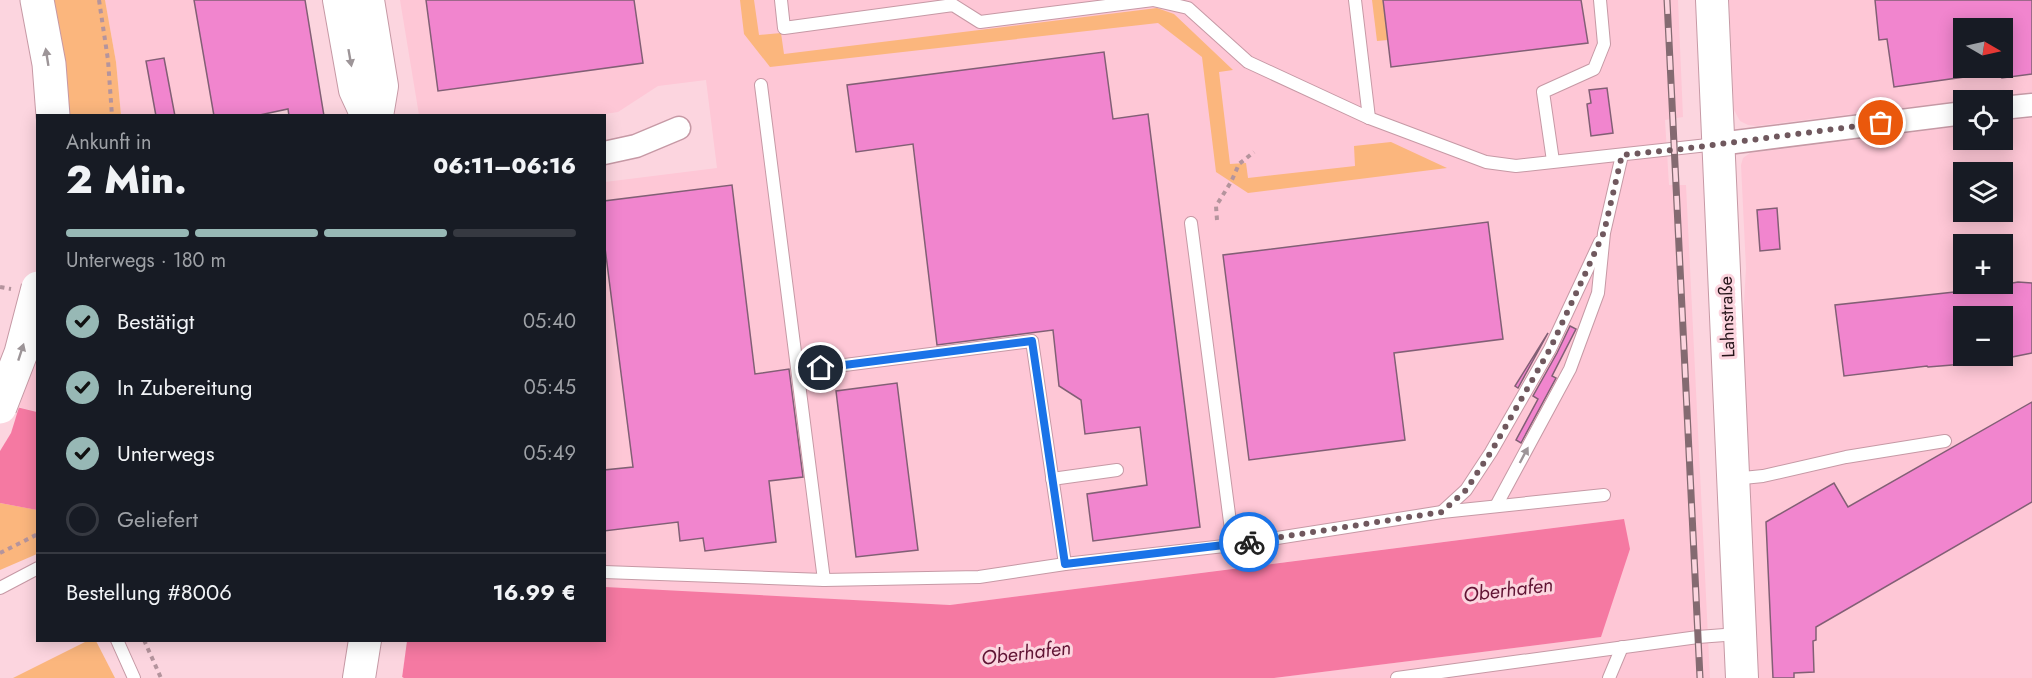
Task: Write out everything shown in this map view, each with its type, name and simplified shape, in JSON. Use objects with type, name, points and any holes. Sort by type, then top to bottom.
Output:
[{"type":"highway","points":[[38,0],[49,64],[53,114]]},
{"type":"highway","points":[[0,406],[21,353],[36,296]]},
{"type":"street","points":[[339,0],[355,90],[366,114]]},
{"type":"street","points":[[368,0],[382,86],[377,114]]},
{"type":"street","name":"Lahnstraße","points":[[1712,0],[1742,678]]},
{"type":"street","points":[[2013,107],[2032,105]]},
{"type":"street","points":[[1719,144],[1953,114]]},
{"type":"street","points":[[606,153],[636,146],[679,128]]},
{"type":"street","points":[[360,678],[365,642]]},
{"type":"lane","points":[[781,0],[784,28],[952,5],[980,22],[1153,0],[1188,8],[1248,62],[1370,118],[1486,162],[1516,166],[1719,144]]},
{"type":"lane","points":[[1355,0],[1370,118]]},
{"type":"lane","points":[[1553,161],[1544,92],[1594,69],[1604,44],[1600,0]]},
{"type":"lane","points":[[761,85],[824,580]]},
{"type":"lane","points":[[1497,506],[1570,369],[1598,293],[1604,232],[1622,155]]},
{"type":"lane","points":[[1191,223],[1233,545]]},
{"type":"lane","points":[[1442,512],[1466,490],[1491,452],[1550,349],[1604,232]]},
{"type":"lane","points":[[798,371],[1032,341],[1065,564]]},
{"type":"lane","points":[[1733,479],[1763,476],[1846,457],[1945,441]]},
{"type":"lane","points":[[1052,479],[1117,470]]},
{"type":"lane","points":[[606,572],[824,580],[979,577],[1065,564],[1233,545],[1442,512],[1604,495]]},
{"type":"lane","points":[[0,588],[36,569]]},
{"type":"lane","points":[[1397,678],[1698,637],[1740,634]]},
{"type":"lane","points":[[118,642],[134,678]]},
{"type":"lane","points":[[1609,678],[1622,647]]},
{"type":"path","points":[[99,0],[108,60],[112,114]]},
{"type":"path","points":[[1217,220],[1216,206],[1239,164],[1254,152]]},
{"type":"path","points":[[0,553],[36,535]]},
{"type":"path","points":[[145,642],[161,678]]},
{"type":"shaded area","points":[[53,0],[105,0],[116,62],[121,114],[69,114]]},
{"type":"shaded area","points":[[105,0],[194,0],[214,114],[121,114],[116,62]]},
{"type":"shaded area","points":[[400,0],[1678,0],[1683,117],[1665,120],[1669,185],[1686,185],[1710,678],[1274,678],[1601,637],[1623,519],[950,605],[606,588],[606,182],[717,168],[706,80],[658,86],[618,112],[604,114],[419,114]]},
{"type":"shaded area","points":[[740,0],[754,0],[759,35],[781,33],[784,54],[1157,8],[1174,14],[1233,70],[1219,72],[1230,164],[1246,163],[1248,178],[1355,166],[1354,146],[1391,142],[1447,168],[1248,193],[1216,172],[1202,57],[1158,23],[770,67],[744,34]]},
{"type":"shaded area","points":[[1372,0],[1383,0],[1388,40],[1377,41]]},
{"type":"shaded area","points":[[1729,0],[2032,0],[2032,92],[2013,94],[2013,90],[1953,90],[1953,102],[1756,126],[1740,121],[1734,110]]},
{"type":"shaded area","points":[[2032,118],[2032,678],[1758,678],[1743,319],[1746,268],[1741,165],[1743,158],[1750,153],[1953,127],[1953,150],[2013,150],[2013,120]]},
{"type":"shaded area","points":[[36,359],[36,412],[19,407]]},
{"type":"shaded area","points":[[0,503],[36,510],[36,554],[0,570]]},
{"type":"shaded area","points":[[85,642],[97,642],[115,678],[13,678]]},
{"type":"water","points":[[0,403],[36,412],[36,510],[0,503]]},
{"type":"water","name":"Oberhafen","points":[[1624,519],[1630,549],[1601,637],[1274,678],[404,678],[338,642],[606,642],[606,587],[950,605]]},
{"type":"pier","points":[[0,400],[20,404],[11,433],[0,451]]},
{"type":"pier","points":[[336,642],[407,642],[402,678],[398,678]]},
{"type":"building","points":[[194,0],[305,0],[324,114],[289,114],[288,109],[264,114],[214,114]]},
{"type":"building","points":[[426,0],[634,0],[643,63],[438,91]]},
{"type":"building","points":[[1383,0],[1581,0],[1588,43],[1391,67]]},
{"type":"building","points":[[1875,0],[2032,0],[2032,74],[2013,77],[2013,18],[1953,18],[1953,78],[1957,78],[1894,87],[1887,39],[1879,40]]},
{"type":"building","points":[[1104,52],[1113,119],[1148,114],[1200,527],[1093,541],[1087,494],[1147,485],[1140,427],[1085,434],[1081,400],[1059,386],[1053,330],[937,345],[913,144],[856,152],[847,85]]},
{"type":"building","points":[[164,58],[175,114],[156,114],[146,61]]},
{"type":"building","points":[[1607,88],[1613,133],[1591,136],[1587,104],[1591,103],[1589,90]]},
{"type":"building","points":[[732,185],[755,374],[789,369],[803,477],[769,481],[776,542],[705,551],[703,538],[680,541],[678,522],[606,531],[606,470],[633,467],[606,256],[606,201]]},
{"type":"building","points":[[1777,208],[1780,249],[1760,251],[1757,210]]},
{"type":"building","points":[[1488,222],[1503,339],[1394,353],[1405,440],[1249,460],[1223,255]]},
{"type":"building","points":[[2013,283],[2032,283],[2032,353],[2013,357],[2013,306],[1953,306],[1953,365],[1844,376],[1835,305],[1953,292],[1953,294],[2013,294]]},
{"type":"building","points":[[1570,326],[1576,329],[1552,376],[1556,378],[1521,443],[1516,440],[1538,399],[1533,396]]},
{"type":"building","points":[[1548,333],[1518,388],[1515,386]]},
{"type":"building","points":[[897,383],[918,550],[856,557],[836,391]]},
{"type":"building","points":[[2032,402],[2032,502],[1816,627],[1816,640],[1813,641],[1814,672],[1794,673],[1794,678],[1773,678],[1766,522],[1834,483],[1848,507]]},
{"type":"railway","points":[[1667,0],[1700,678]]},
{"type":"way so far","points":[[1249,542],[1442,512],[1466,490],[1491,452],[1550,349],[1586,272],[1604,232],[1622,155],[1881,123]]},
{"type":"route","points":[[821,368],[1032,341],[1065,564],[1249,542]]}]
